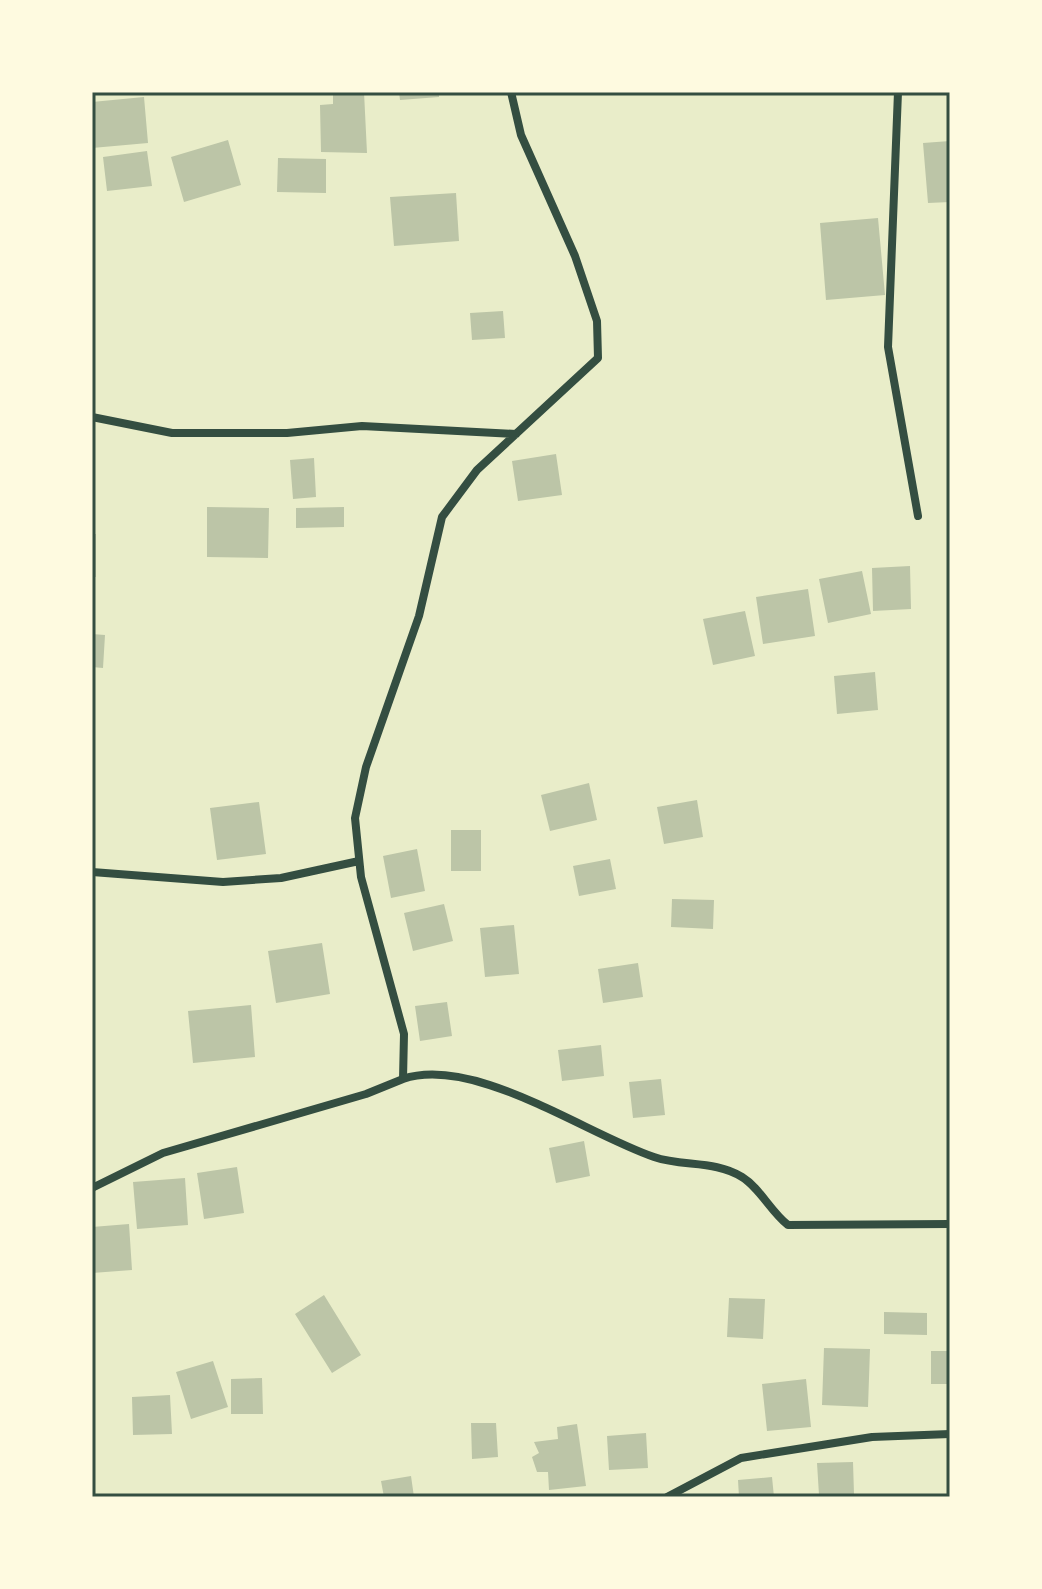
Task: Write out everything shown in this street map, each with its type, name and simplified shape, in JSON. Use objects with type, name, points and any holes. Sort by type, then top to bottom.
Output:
[{"type":"street","points":[[403,1079],[404,1034],[359,861],[355,818],[366,767],[419,616],[442,517],[477,470],[598,358],[597,321],[575,256],[521,135],[511,92]]},
{"type":"street","points":[[898,92],[888,347],[918,516]]},
{"type":"street","points":[[92,417],[172,433],[287,433],[362,426],[428,427],[516,434]]},
{"type":"street","points":[[92,872],[223,882],[281,878],[359,861]]},
{"type":"street","points":[[92,1188],[163,1153],[366,1094],[424,1072],[462,1080],[558,1112],[655,1158],[723,1168],[745,1178],[774,1215],[788,1225],[950,1224]]},
{"type":"street","points":[[667,1497],[741,1458],[872,1437],[950,1434]]},
{"type":"building","points":[[333,92],[364,92],[367,153],[321,152],[320,105],[333,104]]},
{"type":"building","points":[[399,92],[439,92],[439,97],[400,100]]},
{"type":"building","points":[[144,97],[148,143],[92,148],[92,102]]},
{"type":"building","points":[[228,140],[241,185],[184,202],[171,157]]},
{"type":"building","points":[[950,141],[950,202],[928,203],[923,143]]},
{"type":"building","points":[[147,151],[152,186],[107,191],[103,157]]},
{"type":"building","points":[[278,158],[326,159],[326,193],[277,192]]},
{"type":"building","points":[[456,193],[459,241],[394,246],[390,197]]},
{"type":"building","points":[[878,218],[885,295],[826,300],[820,223]]},
{"type":"building","points":[[503,311],[505,338],[472,340],[470,313]]},
{"type":"building","points":[[556,454],[562,495],[518,501],[512,461]]},
{"type":"building","points":[[314,458],[316,497],[293,499],[290,460]]},
{"type":"building","points":[[207,507],[269,508],[268,558],[207,557]]},
{"type":"building","points":[[344,507],[344,527],[296,528],[296,508]]},
{"type":"building","points":[[92,534],[96,534],[96,577],[92,577]]},
{"type":"building","points":[[910,566],[911,609],[873,611],[872,568]]},
{"type":"building","points":[[862,571],[871,614],[828,623],[819,579]]},
{"type":"building","points":[[808,589],[815,636],[763,644],[756,597]]},
{"type":"building","points":[[745,611],[755,656],[713,665],[703,619]]},
{"type":"building","points":[[92,634],[105,635],[103,668],[92,667]]},
{"type":"building","points":[[875,672],[878,710],[837,714],[834,676]]},
{"type":"building","points":[[589,783],[597,820],[550,831],[541,795]]},
{"type":"building","points":[[697,800],[703,837],[664,844],[657,807]]},
{"type":"building","points":[[259,802],[266,854],[217,860],[210,808]]},
{"type":"building","points":[[451,830],[481,830],[481,871],[451,871]]},
{"type":"building","points":[[417,849],[425,891],[391,898],[383,856]]},
{"type":"building","points":[[610,859],[616,889],[579,896],[573,866]]},
{"type":"building","points":[[672,899],[714,900],[713,929],[671,927]]},
{"type":"building","points":[[444,904],[453,941],[413,951],[404,913]]},
{"type":"building","points":[[514,925],[519,974],[485,977],[480,928]]},
{"type":"building","points":[[322,943],[330,994],[276,1003],[268,951]]},
{"type":"building","points":[[638,963],[643,997],[603,1003],[598,969]]},
{"type":"building","points":[[447,1002],[452,1036],[420,1041],[415,1006]]},
{"type":"building","points":[[251,1005],[255,1057],[193,1063],[188,1011]]},
{"type":"building","points":[[601,1045],[604,1076],[562,1081],[558,1050]]},
{"type":"building","points":[[661,1079],[665,1115],[633,1118],[629,1082]]},
{"type":"building","points":[[584,1141],[590,1176],[556,1183],[549,1148]]},
{"type":"building","points":[[237,1167],[244,1213],[204,1219],[197,1173]]},
{"type":"building","points":[[185,1178],[188,1225],[137,1229],[133,1182]]},
{"type":"building","points":[[129,1224],[132,1270],[92,1273],[92,1227]]},
{"type":"building","points":[[324,1295],[361,1355],[332,1373],[295,1314]]},
{"type":"building","points":[[729,1298],[765,1299],[763,1339],[727,1337]]},
{"type":"building","points":[[884,1312],[927,1313],[927,1335],[884,1334]]},
{"type":"building","points":[[824,1348],[870,1349],[868,1407],[822,1405]]},
{"type":"building","points":[[931,1351],[950,1351],[950,1384],[931,1384]]},
{"type":"building","points":[[213,1361],[228,1407],[191,1419],[176,1372]]},
{"type":"building","points":[[262,1378],[263,1414],[231,1414],[231,1379]]},
{"type":"building","points":[[806,1379],[811,1427],[767,1431],[762,1384]]},
{"type":"building","points":[[170,1395],[172,1434],[133,1435],[132,1397]]},
{"type":"building","points":[[471,1423],[496,1423],[498,1457],[472,1459]]},
{"type":"building","points":[[577,1424],[586,1486],[549,1490],[548,1472],[537,1472],[532,1457],[539,1453],[534,1442],[558,1439],[557,1427]]},
{"type":"building","points":[[646,1433],[648,1468],[609,1470],[607,1436]]},
{"type":"building","points":[[853,1462],[854,1494],[819,1495],[817,1463]]},
{"type":"building","points":[[411,1476],[414,1497],[384,1497],[381,1481]]},
{"type":"building","points":[[772,1477],[774,1497],[739,1497],[738,1480]]}]
